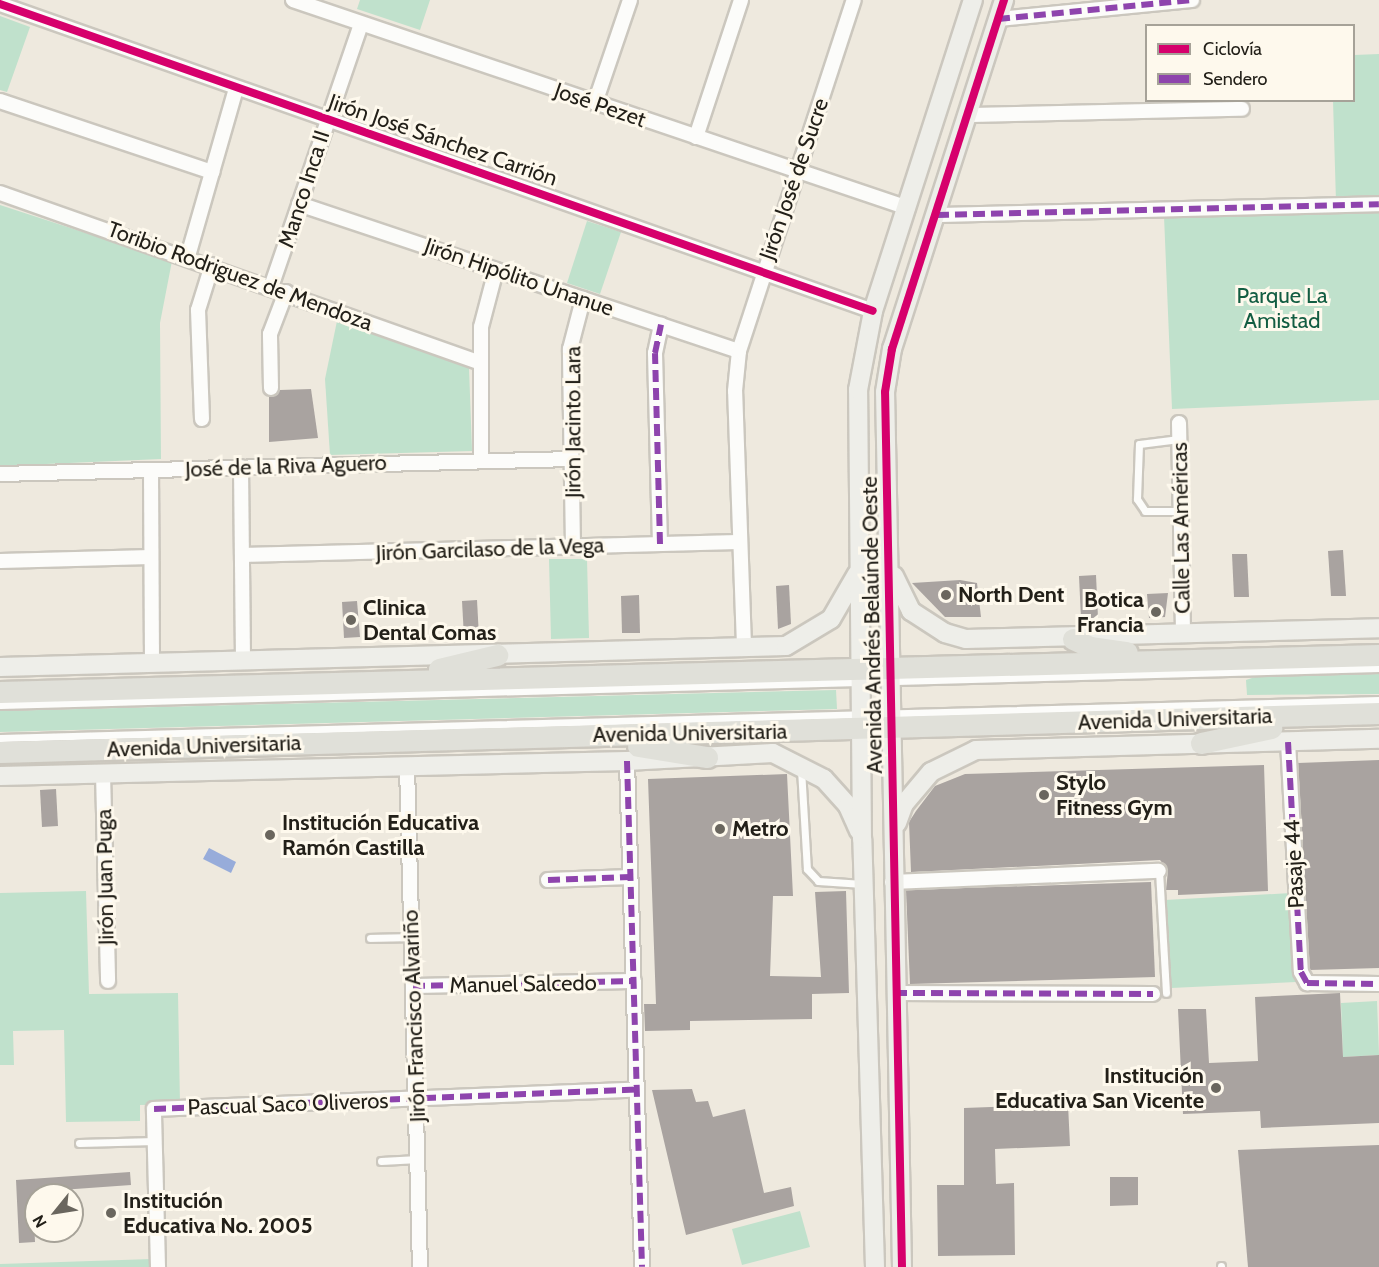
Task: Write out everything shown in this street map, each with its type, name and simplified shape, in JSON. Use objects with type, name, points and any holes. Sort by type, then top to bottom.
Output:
[{"type":"main road","points":[[1073,639],[1090,647],[1171,661]]},
{"type":"main road","points":[[374,683],[496,655]]},
{"type":"main road","points":[[0,692],[374,683],[862,676],[1171,661],[1379,655]]},
{"type":"main road","name":"Avenida Universitaria","points":[[0,752],[604,735],[894,721],[1379,713]]},
{"type":"main road","points":[[1201,743],[1233,732],[1303,724],[1326,714]]},
{"type":"main road","points":[[604,735],[625,746],[688,750],[707,757]]},
{"type":"street","name":"José Pezet","points":[[293,0],[908,208]]},
{"type":"street","points":[[595,103],[630,0]]},
{"type":"street","points":[[696,137],[741,0]]},
{"type":"street","name":"Jirón José de Sucre","points":[[744,646],[738,542],[739,351],[762,271],[854,0]]},
{"type":"street","name":"Avenida Andrés Belaúnde Oeste","points":[[874,1262],[862,839],[864,722],[855,448],[858,390],[873,310],[908,208],[973,0]]},
{"type":"street","name":"Avenida Andrés Belaúnde Oeste","points":[[904,1263],[892,882],[894,721],[886,445],[892,349],[937,215],[1004,0]]},
{"type":"street","points":[[998,19],[1192,0]]},
{"type":"street","name":"Jirón José Sánchez Carrión","points":[[0,4],[236,89],[327,118],[873,310]]},
{"type":"street","name":"Manco Inca II","points":[[271,287],[361,24]]},
{"type":"street","points":[[188,256],[236,89]]},
{"type":"street","points":[[0,101],[212,172]]},
{"type":"street","points":[[968,115],[1242,108]]},
{"type":"street","name":"Toribio Rodriguez de Mendoza","points":[[0,193],[188,256],[478,362]]},
{"type":"street","name":"Jirón Hipólito Unanue","points":[[299,204],[739,351]]},
{"type":"street","points":[[937,215],[1379,204]]},
{"type":"street","points":[[202,419],[198,310],[212,265]]},
{"type":"street","points":[[481,461],[478,362],[481,327],[496,270]]},
{"type":"street","points":[[271,388],[270,334],[286,292]]},
{"type":"street","name":"Jirón Jacinto Lara","points":[[573,547],[570,349],[583,299]]},
{"type":"street","points":[[660,544],[655,353],[661,325]]},
{"type":"street","name":"Calle Las Américas","points":[[1179,423],[1183,633]]},
{"type":"street","points":[[855,448],[886,445]]},
{"type":"street","name":"José de la Riva Aguero","points":[[0,474],[572,459]]},
{"type":"street","points":[[241,467],[243,660]]},
{"type":"street","points":[[151,470],[152,663]]},
{"type":"street","points":[[858,486],[887,485]]},
{"type":"street","name":"Jirón Garcilaso de la Vega","points":[[242,555],[738,542]]},
{"type":"street","points":[[0,561],[151,557]]},
{"type":"street","points":[[0,667],[786,646],[825,625],[846,599],[860,566]]},
{"type":"street","points":[[891,567],[911,611],[945,633],[966,639],[1073,639],[1183,633],[1379,628]]},
{"type":"street","name":"Avenida Universitaria","points":[[893,836],[916,788],[946,762],[976,750],[1379,739]]},
{"type":"street","name":"Pasaje 44","points":[[1288,742],[1298,957],[1307,983],[1379,984]]},
{"type":"street","name":"Avenida Universitaria","points":[[0,776],[627,761],[773,753],[801,763],[834,788],[862,839]]},
{"type":"street","points":[[627,761],[642,1267]]},
{"type":"street","name":"Jirón Francisco Alvariño","points":[[407,765],[420,1267]]},
{"type":"street","name":"Jirón Juan Puga","points":[[103,773],[108,981]]},
{"type":"street","points":[[892,882],[1159,871]]},
{"type":"street","points":[[548,880],[630,877]]},
{"type":"street","points":[[864,906],[893,907]]},
{"type":"street","points":[[865,948],[894,947]]},
{"type":"street","name":"Manuel Salcedo","points":[[413,986],[634,981]]},
{"type":"street","points":[[895,993],[1160,993]]},
{"type":"street","name":"Pascual Saco Oliveros","points":[[155,1141],[154,1108],[416,1101],[637,1090]]},
{"type":"street","points":[[155,1141],[158,1267]]},
{"type":"lane","points":[[1179,439],[1139,444],[1137,499],[1145,511],[1180,511]]},
{"type":"lane","points":[[893,675],[1379,668]]},
{"type":"lane","points":[[0,705],[862,676]]},
{"type":"lane","points":[[894,721],[1379,700]]},
{"type":"lane","points":[[0,738],[864,722]]},
{"type":"lane","points":[[801,763],[812,877],[863,884]]},
{"type":"lane","points":[[1159,871],[1160,993]]},
{"type":"lane","points":[[370,938],[412,937]]},
{"type":"lane","points":[[79,1143],[155,1141]]},
{"type":"lane","points":[[381,1161],[418,1159]]},
{"type":"green space","points":[[360,0],[430,0],[420,30],[357,9]]},
{"type":"green space","points":[[0,16],[30,27],[7,92],[0,90]]},
{"type":"green space","points":[[1379,54],[1379,201],[1336,202],[1333,102],[1355,102],[1355,55]]},
{"type":"green space","points":[[0,205],[172,261],[160,323],[161,459],[0,466]]},
{"type":"green space","name":"Parque La Amistad","points":[[1379,208],[1379,400],[1172,409],[1164,216]]},
{"type":"green space","points":[[587,221],[621,232],[600,294],[567,283]]},
{"type":"green space","points":[[337,321],[469,368],[472,451],[330,455],[325,379]]},
{"type":"green space","points":[[549,559],[587,559],[589,638],[551,639]]},
{"type":"green space","points":[[1379,674],[1379,694],[1247,695],[1246,680],[1255,677]]},
{"type":"green space","points":[[836,690],[837,709],[0,732],[0,711]]},
{"type":"green space","points":[[86,891],[89,994],[178,993],[180,1104],[140,1105],[140,1121],[66,1122],[64,1030],[13,1031],[14,1065],[0,1065],[0,893]]},
{"type":"green space","points":[[1291,893],[1296,982],[1171,988],[1165,900]]},
{"type":"green space","points":[[1377,1001],[1379,1055],[1343,1057],[1341,1003]]},
{"type":"green space","points":[[800,1211],[810,1247],[742,1265],[732,1229]]},
{"type":"green space","points":[[152,1259],[152,1267],[0,1267],[0,1264]]},
{"type":"water","points":[[209,848],[236,862],[231,873],[203,859]]},
{"type":"building","points":[[311,389],[318,438],[269,442],[269,396],[280,390]]},
{"type":"building","points":[[1343,550],[1346,596],[1331,596],[1328,551]]},
{"type":"building","points":[[1232,554],[1247,554],[1249,597],[1234,597]]},
{"type":"building","points":[[1096,575],[1098,618],[1081,619],[1079,576]]},
{"type":"building","points":[[960,580],[977,583],[981,617],[945,617],[912,583]]},
{"type":"building","points":[[789,585],[791,624],[778,629],[776,586]]},
{"type":"building","points":[[1168,593],[1165,617],[1149,618],[1147,594]]},
{"type":"building","points":[[639,595],[640,633],[622,633],[621,596]]},
{"type":"building","points":[[477,600],[479,637],[464,637],[462,601]]},
{"type":"building","name":"Clinica Dental Comas","points":[[357,601],[360,637],[344,638],[342,602]]},
{"type":"building","points":[[1379,760],[1379,968],[1310,970],[1298,763]]},
{"type":"building","points":[[1264,765],[1268,891],[1178,895],[1178,890],[1166,890],[1168,870],[1160,860],[911,872],[909,822],[935,786],[965,774]]},
{"type":"building","points":[[787,774],[793,896],[773,896],[770,976],[821,977],[815,892],[846,891],[849,993],[812,994],[812,1019],[690,1021],[690,1030],[645,1031],[644,1004],[656,1004],[648,779]]},
{"type":"building","points":[[56,789],[58,826],[42,827],[40,790]]},
{"type":"building","points":[[1151,882],[1155,977],[910,984],[906,890]]},
{"type":"building","points":[[1340,993],[1343,1057],[1379,1055],[1379,1123],[1261,1128],[1260,1111],[1183,1114],[1178,1009],[1206,1009],[1209,1063],[1258,1061],[1255,997]]},
{"type":"building","points":[[692,1089],[696,1102],[708,1101],[713,1117],[745,1109],[764,1193],[791,1187],[794,1206],[686,1235],[652,1090]]},
{"type":"building","points":[[1068,1104],[1070,1146],[995,1149],[996,1184],[1014,1183],[1015,1255],[938,1256],[937,1185],[964,1185],[964,1108]]},
{"type":"building","points":[[1379,1145],[1379,1267],[1248,1267],[1238,1150]]},
{"type":"building","points":[[130,1172],[131,1185],[84,1188],[84,1183],[24,1183],[24,1243],[19,1243],[16,1180]]},
{"type":"building","points":[[1110,1177],[1138,1177],[1138,1205],[1110,1206]]},
{"type":"marked path","points":[[998,19],[1192,0]]},
{"type":"marked path","points":[[937,215],[1379,204]]},
{"type":"marked path","points":[[660,544],[655,353],[661,325]]},
{"type":"marked path","points":[[1288,742],[1301,972],[1307,983],[1379,984]]},
{"type":"marked path","points":[[627,761],[642,1267]]},
{"type":"marked path","points":[[548,880],[630,877]]},
{"type":"marked path","points":[[413,986],[634,981]]},
{"type":"marked path","points":[[895,993],[1153,994]]},
{"type":"marked path","points":[[154,1109],[637,1090]]},
{"type":"cycle path","points":[[902,1267],[885,392],[892,349],[1004,0]]},
{"type":"cycle path","points":[[0,4],[873,311]]},
{"type":"place","name":"North Dent","points":[[946,595]]},
{"type":"place","name":"Botica Francia","points":[[1156,612]]},
{"type":"place","name":"Clinica Dental Comas","points":[[351,620]]},
{"type":"place","name":"Stylo Fitness Gym","points":[[1044,795]]},
{"type":"place","name":"Metro","points":[[720,829]]},
{"type":"place","name":"Institución Educativa Ramón Castilla","points":[[270,835]]},
{"type":"place","name":"Institución Educativa San Vicente","points":[[1216,1088]]},
{"type":"place","name":"Institución Educativa No. 2005","points":[[111,1213]]}]
